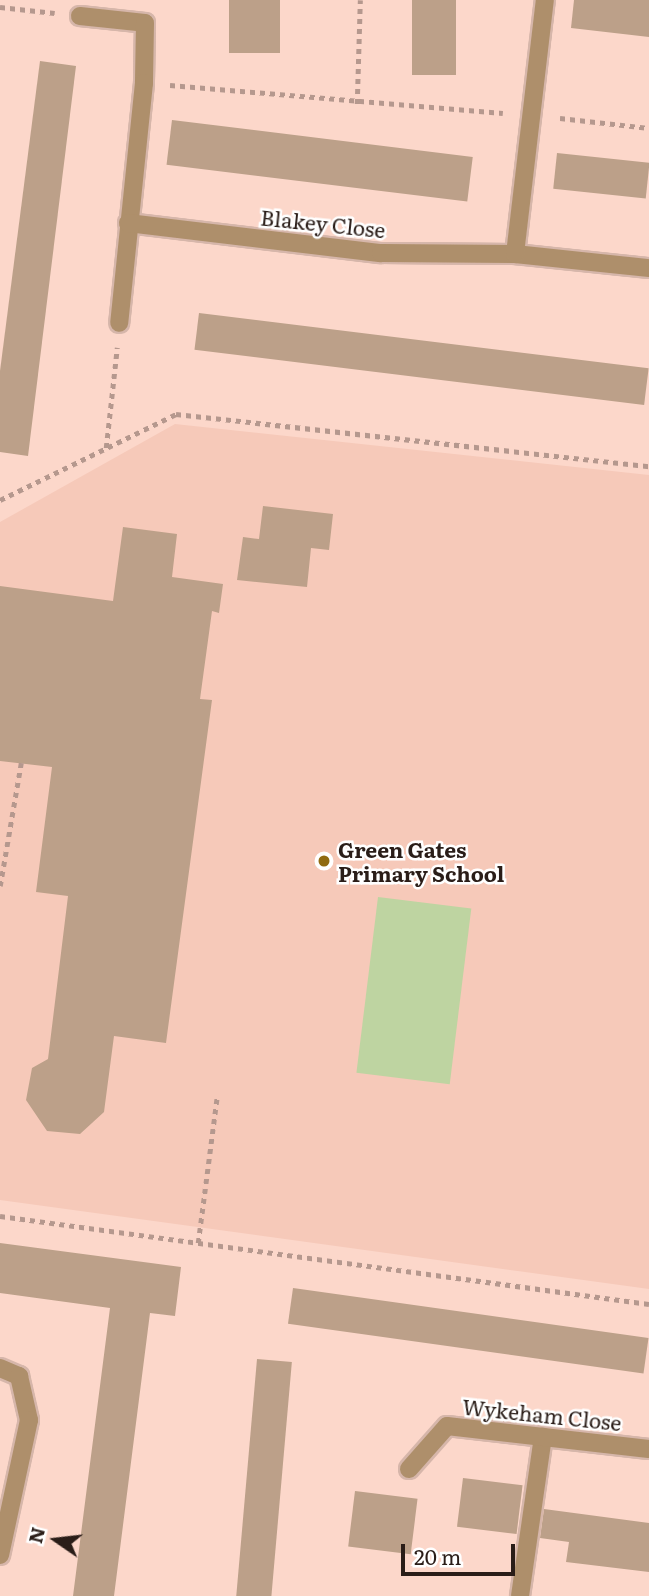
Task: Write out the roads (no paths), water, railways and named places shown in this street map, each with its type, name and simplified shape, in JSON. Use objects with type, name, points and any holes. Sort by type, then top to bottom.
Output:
[{"type":"street","points":[[515,254],[545,0]]},
{"type":"street","points":[[80,16],[145,23],[144,83],[119,323]]},
{"type":"street","name":"Blakey Close","points":[[128,223],[381,253],[515,254],[649,268]]},
{"type":"street","points":[[0,1368],[19,1376],[29,1420],[0,1555]]},
{"type":"street","name":"Wykeham Close","points":[[409,1469],[447,1426],[649,1449]]},
{"type":"street","points":[[520,1596],[543,1437]]},
{"type":"place","name":"Green Gates Primary School","points":[[324,861]]}]
